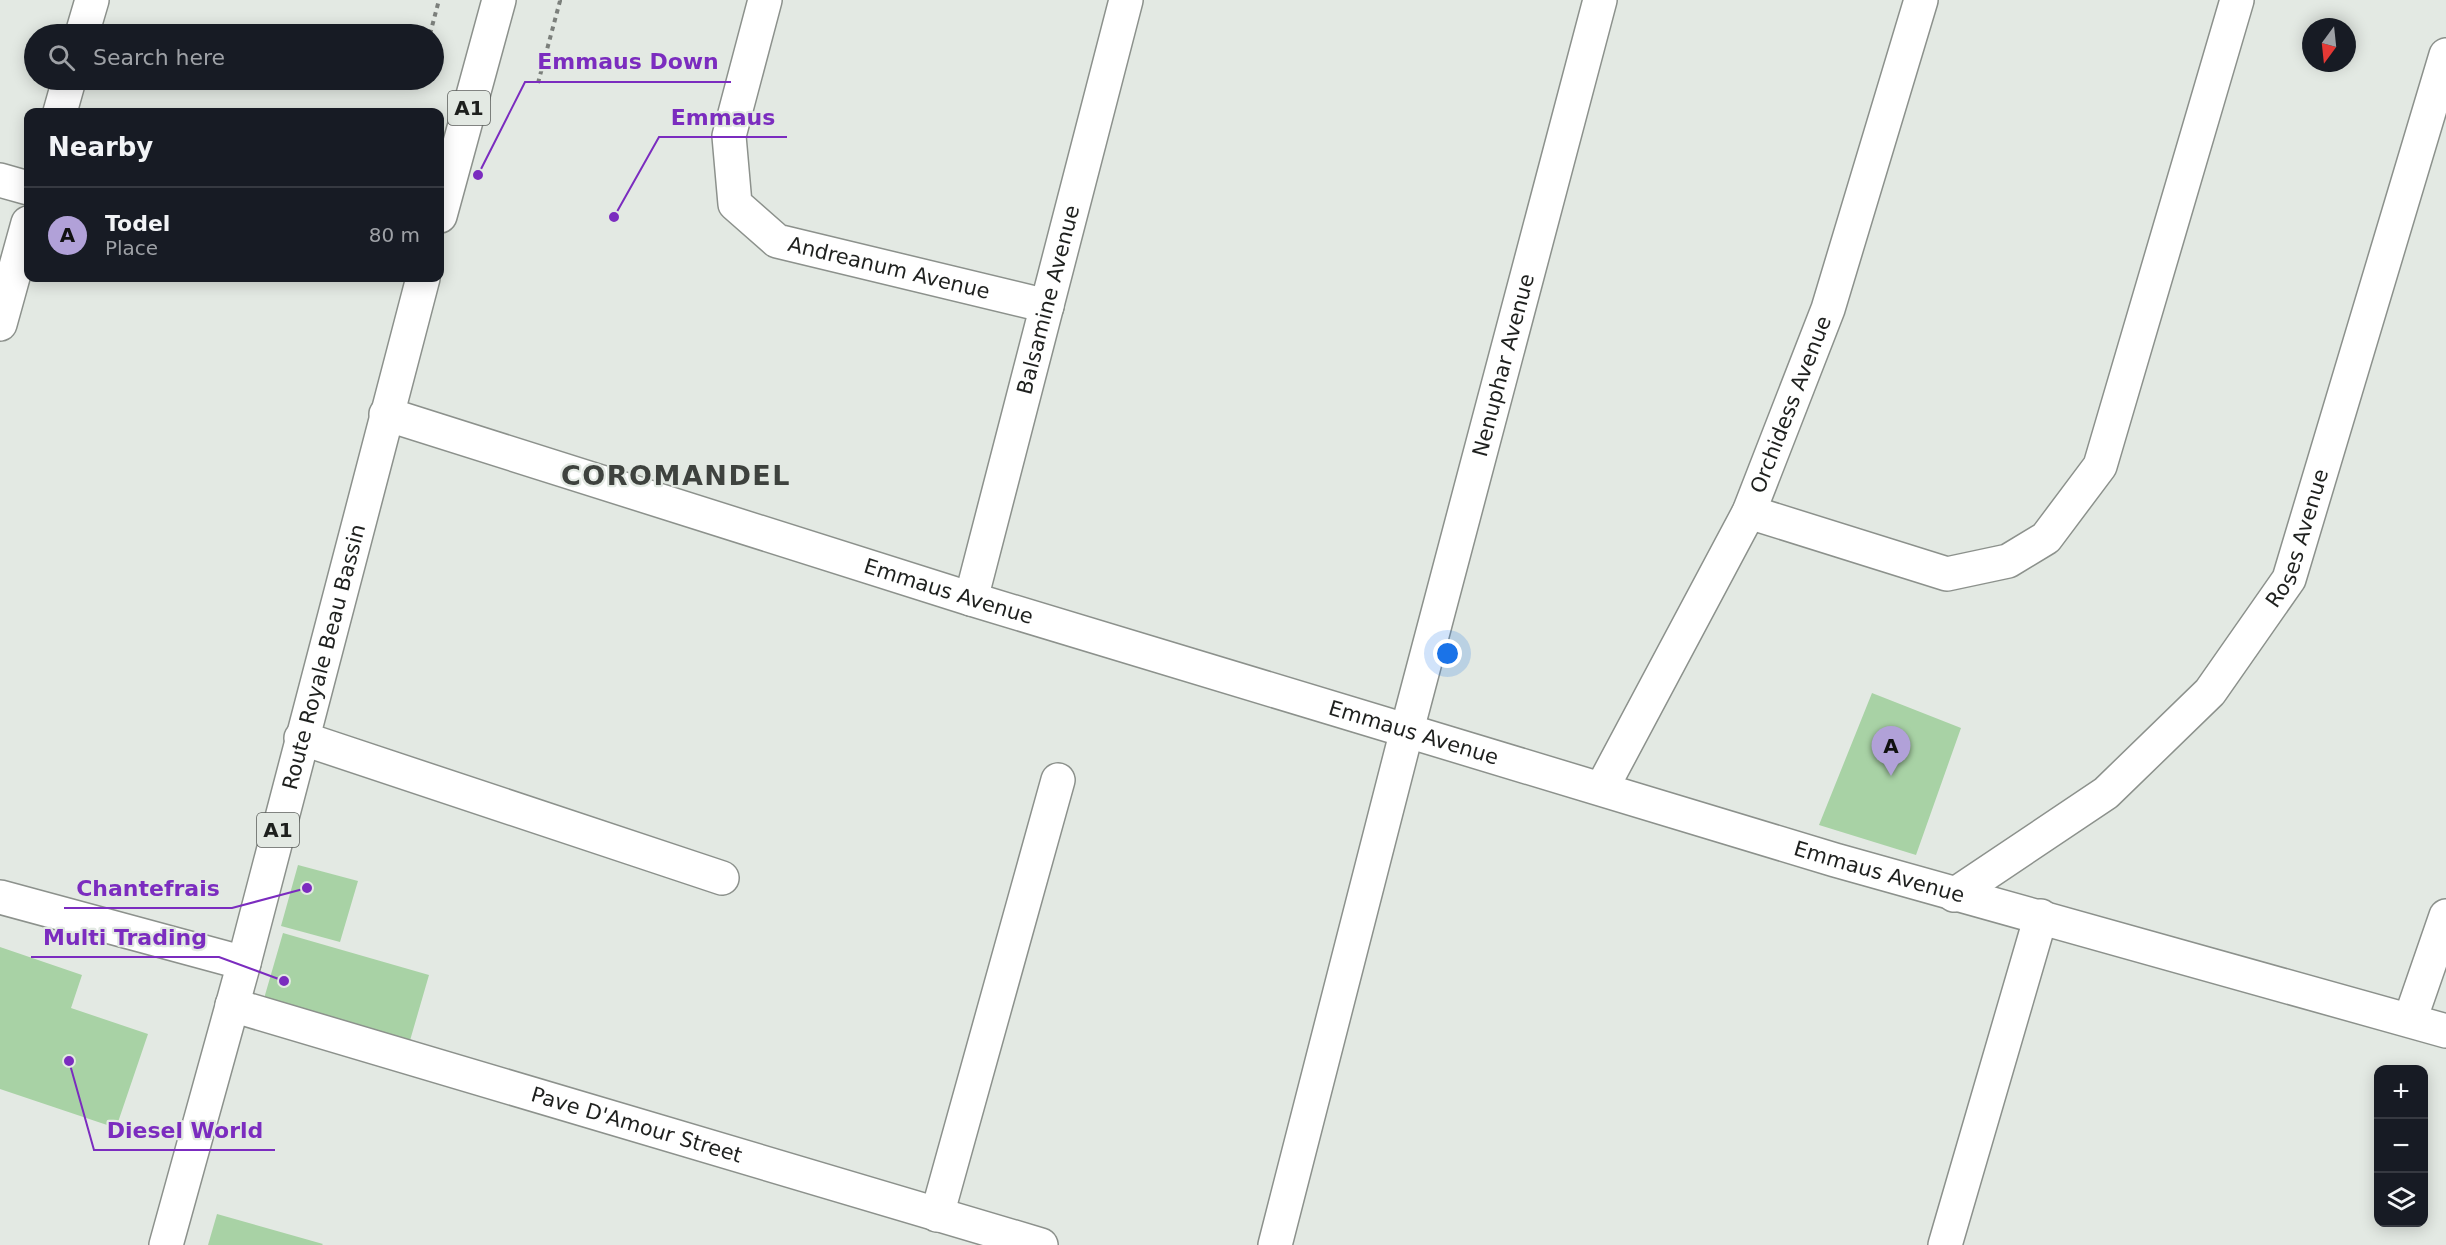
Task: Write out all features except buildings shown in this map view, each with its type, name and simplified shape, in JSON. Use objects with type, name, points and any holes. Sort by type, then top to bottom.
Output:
[{"type":"street","points":[[85,24],[92,0]]},
{"type":"street","name":"A1","points":[[444,201],[499,0]]},
{"type":"street","name":"Andreanum Avenue","points":[[765,0],[729,136],[735,204],[777,241],[1047,306]]},
{"type":"street","name":"Balsamine Avenue","points":[[971,599],[1126,0]]},
{"type":"street","name":"Nenuphar Avenue","points":[[1275,1245],[1407,730],[1600,0]]},
{"type":"street","name":"Orchidess Avenue","points":[[1602,788],[1749,512],[1828,309],[1921,0]]},
{"type":"street","points":[[1749,512],[1947,574],[2008,561],[2046,538],[2100,466],[2237,0]]},
{"type":"street","name":"Roses Avenue","points":[[1954,895],[2106,793],[2210,692],[2289,579],[2446,55]]},
{"type":"street","points":[[61,108],[66,90]]},
{"type":"street","points":[[0,180],[24,187]]},
{"type":"street","points":[[0,324],[24,237]]},
{"type":"street","name":"Route Royale Beau Bassin","points":[[166,1245],[244,963],[422,282]]},
{"type":"street","name":"Emmaus Avenue","points":[[386,414],[971,599],[1954,895],[2041,916],[2446,1031]]},
{"type":"street","points":[[301,738],[722,878]]},
{"type":"street","points":[[937,1215],[1058,780]]},
{"type":"street","points":[[0,897],[244,963]]},
{"type":"street","points":[[1945,1245],[2041,916]]},
{"type":"street","points":[[2409,1020],[2446,916]]},
{"type":"street","name":"Pave D'Amour Street","points":[[232,1005],[937,1215],[972,1236],[1041,1245]]},
{"type":"path","points":[[432,24],[439,0]]},
{"type":"path","points":[[538,83],[560,1],[556,0]]},
{"type":"place","name":"Emmaus Down","points":[[478,175]]},
{"type":"place","name":"Emmaus","points":[[614,217]]},
{"type":"place","name":"Todel","points":[[1891,776]]},
{"type":"place","name":"Chantefrais","points":[[307,888]]},
{"type":"place","name":"Multi Trading","points":[[284,981]]},
{"type":"place","name":"Diesel World","points":[[69,1061]]},
{"type":"district","name":"COROMANDEL","points":[[676,475]]}]
